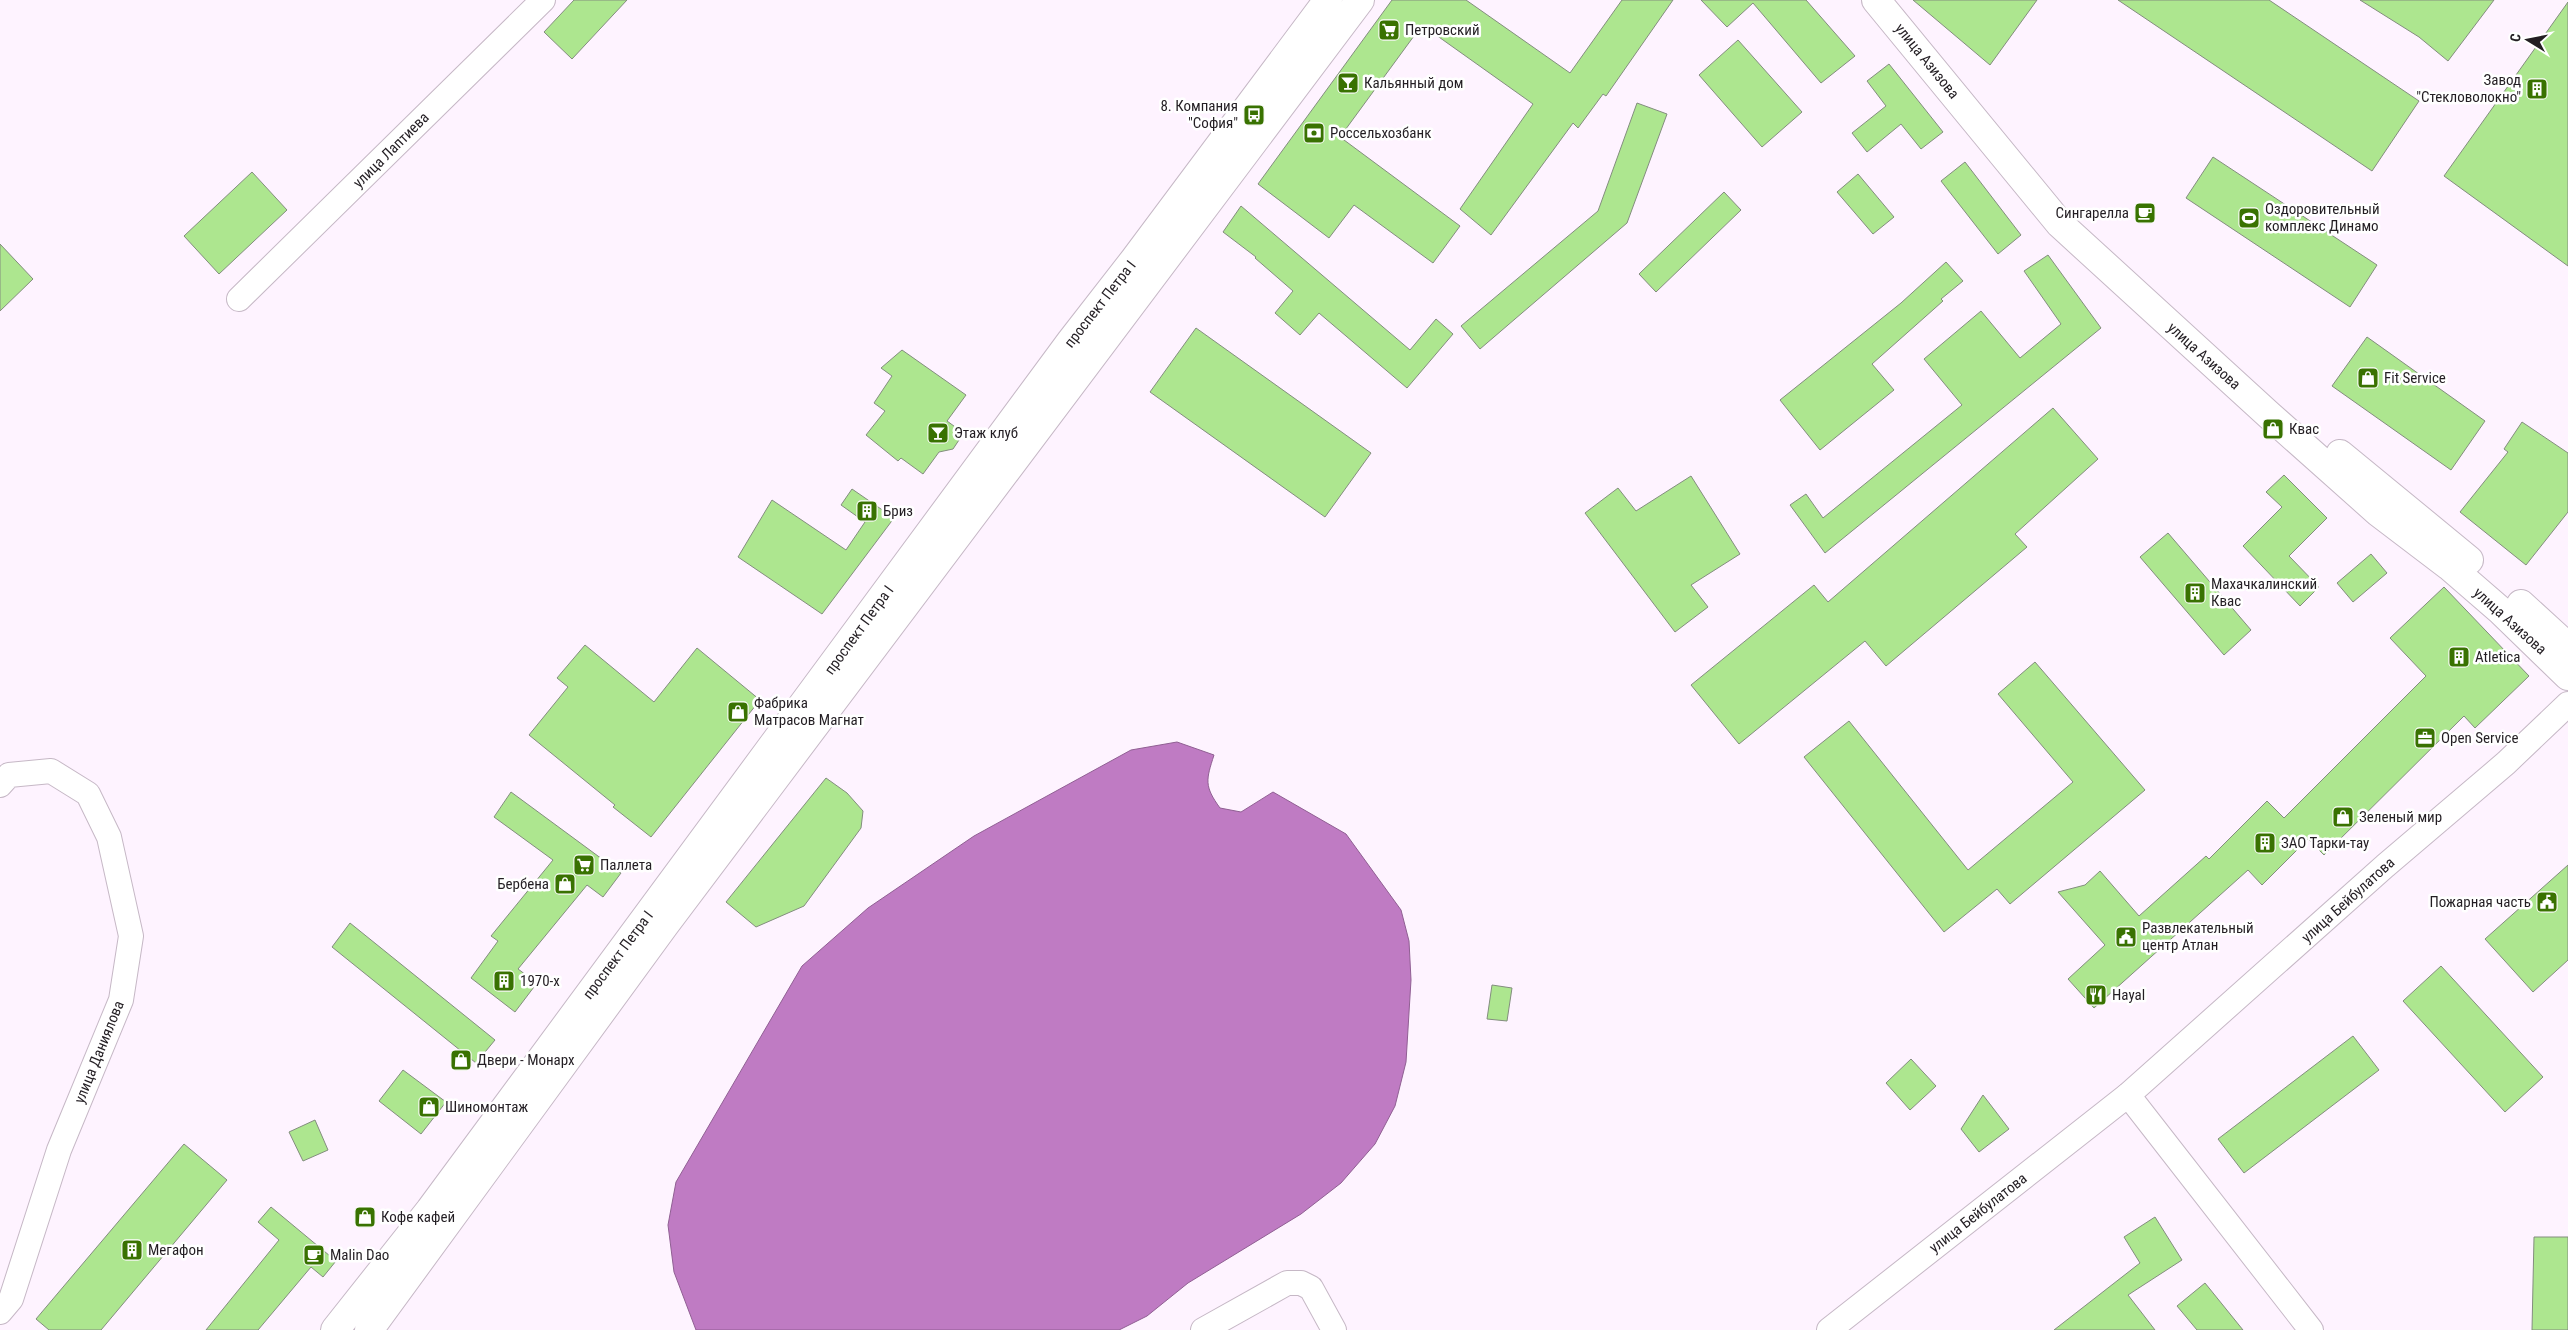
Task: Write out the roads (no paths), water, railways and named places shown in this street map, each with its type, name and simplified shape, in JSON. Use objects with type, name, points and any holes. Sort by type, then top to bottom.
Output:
[{"type":"main road","name":"проспект Петра I","points":[[335,1330],[430,1210],[1071,341],[1134,260],[1328,0]]},
{"type":"main road","name":"проспект Петра I","points":[[369,1330],[664,926],[1098,345],[1360,0]]},
{"type":"main road","name":"улица Азизова","points":[[1876,0],[2060,224],[2378,512],[2449,566],[2501,611],[2568,676]]},
{"type":"main road","name":"улица Азизова","points":[[1900,0],[2074,215],[2128,268],[2279,405],[2441,536],[2568,647]]},
{"type":"street","name":"улица Лаптиева","points":[[239,300],[543,0]]},
{"type":"street","name":"улица Бейбулатова","points":[[1829,1330],[2128,1095],[2385,866],[2506,764],[2568,704]]},
{"type":"street","name":"улица Даниялова","points":[[0,785],[9,775],[52,771],[88,794],[109,837],[130,936],[121,1000],[59,1150],[11,1300],[0,1312]]},
{"type":"street","points":[[2128,1095],[2311,1330]]},
{"type":"street","points":[[1203,1330],[1287,1283],[1301,1283],[1311,1288],[1334,1330]]},
{"type":"place","name":"Петровский","points":[[1389,30]]},
{"type":"place","name":"Кальянный дом","points":[[1348,83]]},
{"type":"place","name":"Завод \"Стекловолокно\"","points":[[2537,89]]},
{"type":"place","name":"8. Компания \"София\"","points":[[1254,115]]},
{"type":"place","name":"Россельхозбанк","points":[[1314,133]]},
{"type":"place","name":"Сингарелла","points":[[2145,213]]},
{"type":"place","name":"Оздоровительный комплекс Динамо","points":[[2249,218]]},
{"type":"place","name":"Fit Service","points":[[2368,378]]},
{"type":"place","name":"Квас","points":[[2273,429]]},
{"type":"place","name":"Этаж клуб","points":[[938,433]]},
{"type":"place","name":"Бриз","points":[[867,511]]},
{"type":"place","name":"Махачкалинский Квас","points":[[2195,593]]},
{"type":"place","name":"Atletica","points":[[2459,657]]},
{"type":"place","name":"Фабрика Матрасов Магнат","points":[[738,712]]},
{"type":"place","name":"Open Service","points":[[2425,738]]},
{"type":"place","name":"Зеленый мир","points":[[2343,817]]},
{"type":"place","name":"ЗАО Тарки-тау","points":[[2265,843]]},
{"type":"place","name":"Паллета","points":[[584,865]]},
{"type":"place","name":"Бербена","points":[[565,884]]},
{"type":"place","name":"Пожарная часть","points":[[2547,902]]},
{"type":"place","name":"Развлекательный центр Атлан","points":[[2126,937]]},
{"type":"place","name":"1970-х","points":[[504,981]]},
{"type":"place","name":"Hayal","points":[[2096,995]]},
{"type":"place","name":"Двери - Монарх","points":[[461,1060]]},
{"type":"place","name":"Шиномонтаж","points":[[429,1107]]},
{"type":"place","name":"Кофе кафей","points":[[365,1217]]},
{"type":"place","name":"Мегафон","points":[[132,1250]]},
{"type":"place","name":"Malin Dao","points":[[314,1255]]}]
